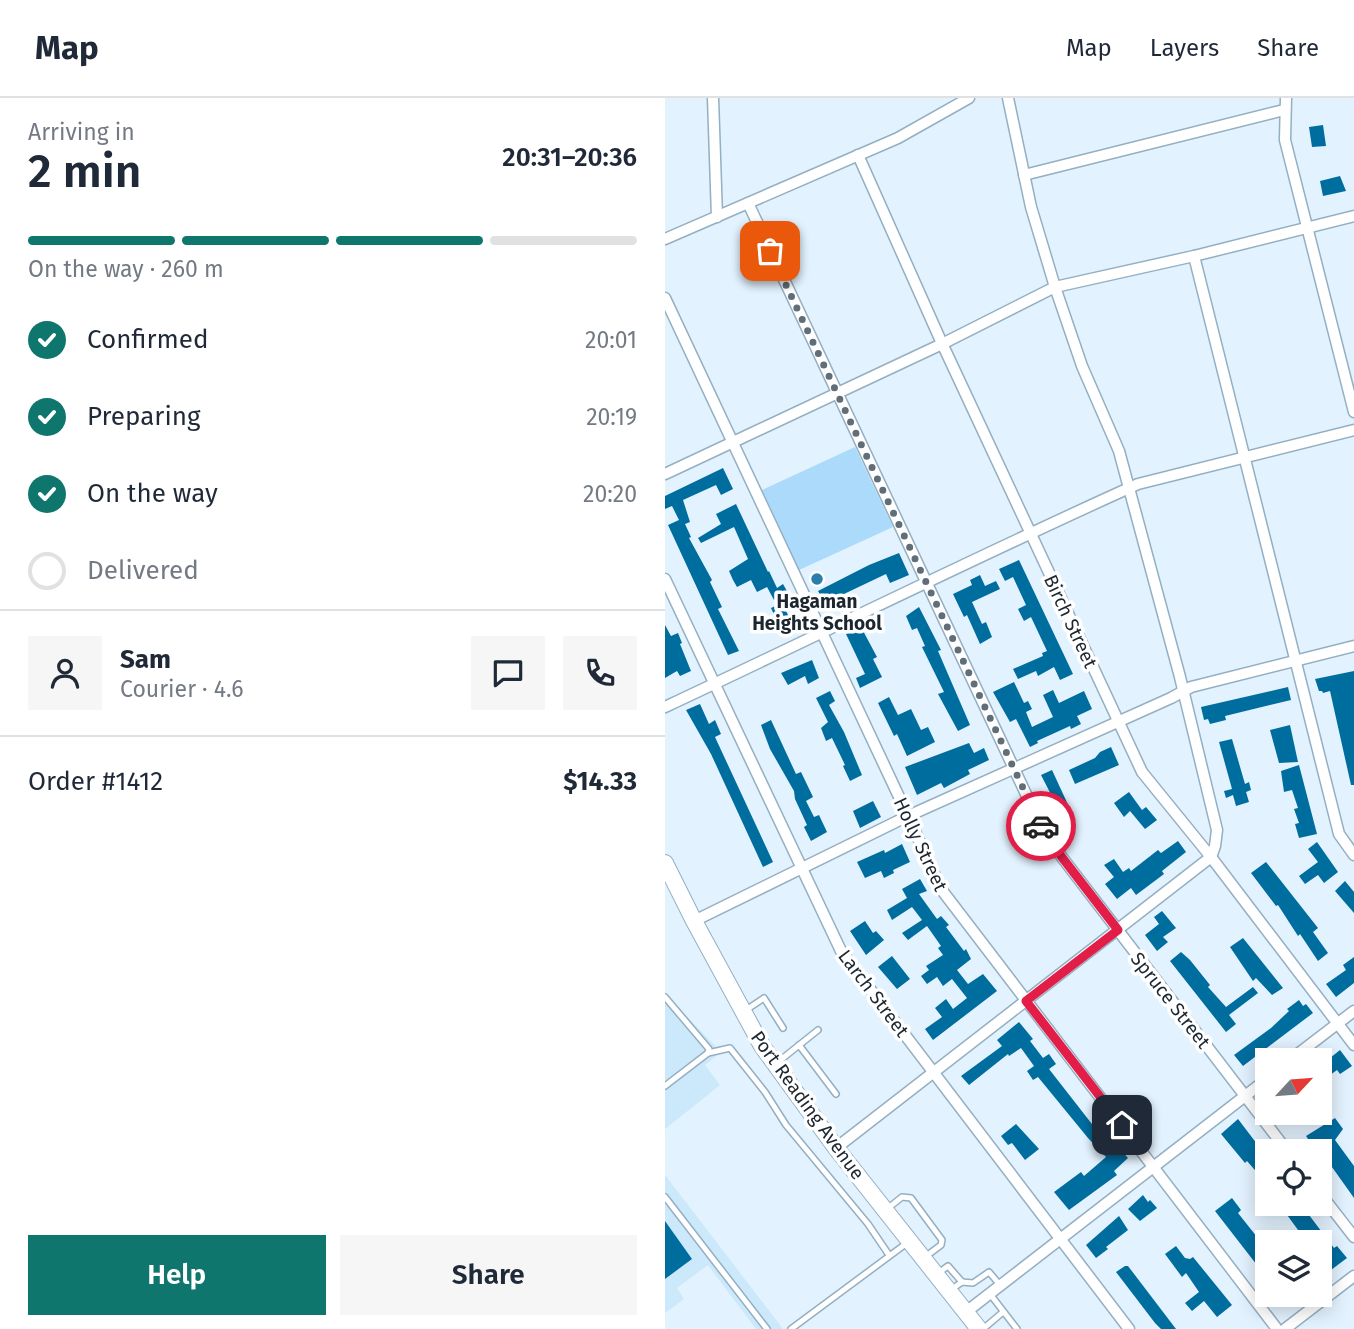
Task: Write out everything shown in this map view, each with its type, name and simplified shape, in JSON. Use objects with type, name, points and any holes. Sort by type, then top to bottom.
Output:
[{"type":"street","points":[[713,98],[717,216]]},
{"type":"street","points":[[665,239],[898,138],[969,98]]},
{"type":"street","points":[[836,1148],[1211,857],[1215,846],[1217,831],[1129,487],[1119,451],[1082,366],[1055,287],[1031,207],[1008,98]]},
{"type":"street","points":[[1024,175],[1285,104],[1285,140],[1354,412]]},
{"type":"street","name":"Birch Street","points":[[858,155],[942,344],[1142,772],[1211,857],[1354,1045]]},
{"type":"street","name":"Spruce Street","points":[[748,203],[1047,836],[1278,1139]]},
{"type":"street","points":[[665,474],[942,344],[1055,287],[1354,216]]},
{"type":"street","points":[[1194,256],[1339,834],[1354,855]]},
{"type":"street","name":"Holly Street","points":[[665,298],[941,889],[1277,1329]]},
{"type":"street","points":[[665,707],[1129,487],[1354,430]]},
{"type":"street","name":"Larch Street","points":[[665,579],[841,951],[1128,1329]]},
{"type":"street","points":[[694,921],[908,816],[1191,687],[1354,646]]},
{"type":"street","name":"Port Reading Avenue","points":[[665,863],[743,1011],[775,1064],[836,1148],[923,1259],[936,1275],[955,1287],[965,1312],[981,1329]]},
{"type":"street","points":[[1306,1048],[1354,1011]]},
{"type":"street","points":[[965,1312],[1255,1088]]},
{"type":"street","points":[[1332,1209],[1354,1237]]},
{"type":"street","points":[[1285,1329],[1354,1276]]},
{"type":"lane","points":[[665,997],[708,1045],[708,1053]]},
{"type":"lane","points":[[743,1011],[764,998],[783,1028]]},
{"type":"lane","points":[[775,1064],[818,1030]]},
{"type":"lane","points":[[799,1045],[836,1094]]},
{"type":"lane","points":[[665,1086],[708,1053],[730,1048],[765,1092],[786,1125],[868,1224],[889,1255]]},
{"type":"lane","points":[[665,1197],[767,1329]]},
{"type":"lane","points":[[885,1210],[902,1197],[911,1198],[942,1240],[941,1245],[923,1259]]},
{"type":"lane","points":[[791,1329],[909,1241]]},
{"type":"lane","points":[[955,1287],[973,1283],[989,1272],[1000,1285]]},
{"type":"lane","points":[[989,1294],[1017,1329]]},
{"type":"lane","points":[[981,1329],[1003,1312]]},
{"type":"shaded area","points":[[855,447],[893,527],[799,570],[762,490]]},
{"type":"shaded area","points":[[665,994],[721,1052],[705,1065],[720,1085],[665,1129]]},
{"type":"shaded area","points":[[665,1175],[783,1329],[756,1329],[708,1265],[677,1288],[684,1299],[665,1313]]},
{"type":"building","points":[[1323,125],[1326,146],[1312,147],[1309,127]]},
{"type":"building","points":[[1340,176],[1346,191],[1323,196],[1320,181]]},
{"type":"building","points":[[723,468],[733,489],[721,495],[716,485],[683,500],[690,522],[685,524],[691,537],[689,538],[712,580],[710,582],[722,607],[718,609],[739,651],[728,655],[668,525],[679,520],[672,506],[665,509],[665,496]]},
{"type":"building","points":[[736,504],[777,588],[783,584],[788,593],[774,600],[767,587],[757,592],[751,580],[737,587],[733,580],[729,571],[748,559],[734,527],[701,543],[698,538],[721,524],[716,514]]},
{"type":"building","points":[[899,553],[909,575],[890,583],[886,574],[825,603],[818,591],[869,565]]},
{"type":"building","points":[[1019,560],[1073,674],[1060,680],[1054,667],[1038,676],[1036,671],[1018,679],[1013,669],[1043,656],[1042,653],[1047,651],[1031,617],[1024,621],[1018,609],[1026,605],[1013,577],[1005,581],[999,569]]},
{"type":"building","points":[[980,575],[985,586],[996,581],[1000,589],[972,602],[982,624],[986,622],[992,637],[980,644],[967,615],[964,617],[953,594],[972,585],[970,580]]},
{"type":"building","points":[[782,603],[792,623],[780,628],[771,608]]},
{"type":"building","points":[[919,607],[941,650],[938,651],[970,725],[958,731],[938,694],[944,692],[922,647],[925,646],[917,628],[912,630],[906,616]]},
{"type":"building","points":[[665,625],[671,636],[678,633],[691,671],[680,676],[677,671],[665,678]]},
{"type":"building","points":[[861,627],[877,657],[873,659],[882,677],[860,688],[856,678],[865,674],[846,634]]},
{"type":"building","points":[[812,660],[819,678],[808,684],[805,676],[788,685],[781,673]]},
{"type":"building","points":[[1354,671],[1354,785],[1351,785],[1330,691],[1319,691],[1315,679]]},
{"type":"building","points":[[1014,682],[1024,703],[1028,701],[1032,709],[1026,712],[1032,727],[1053,717],[1043,695],[1053,690],[1059,703],[1084,691],[1092,709],[1077,716],[1081,724],[1071,729],[1070,726],[1030,747],[1016,719],[1010,722],[993,692]]},
{"type":"building","points":[[1288,687],[1291,700],[1225,716],[1226,720],[1210,724],[1208,719],[1204,720],[1201,707]]},
{"type":"building","points":[[830,691],[835,701],[829,705],[862,775],[850,781],[832,738],[826,741],[821,728],[828,722],[816,698]]},
{"type":"building","points":[[889,697],[898,715],[911,709],[921,730],[928,727],[935,742],[907,756],[878,703]]},
{"type":"building","points":[[700,704],[709,724],[715,720],[721,734],[715,737],[773,862],[763,867],[711,754],[686,710]]},
{"type":"building","points":[[771,720],[796,774],[801,772],[813,797],[806,801],[814,817],[819,815],[827,832],[811,841],[804,827],[807,825],[794,791],[770,749],[761,725]]},
{"type":"building","points":[[1290,725],[1298,762],[1279,763],[1270,730]]},
{"type":"building","points":[[1232,739],[1245,784],[1249,782],[1251,790],[1246,792],[1249,802],[1236,806],[1233,795],[1226,798],[1224,791],[1232,789],[1219,742]]},
{"type":"building","points":[[969,743],[974,753],[984,748],[989,760],[968,770],[970,774],[944,788],[941,783],[917,795],[905,767]]},
{"type":"building","points":[[1111,747],[1119,765],[1075,784],[1069,770]]},
{"type":"building","points":[[1299,765],[1317,834],[1299,838],[1295,824],[1299,823],[1294,809],[1298,808],[1292,790],[1284,792],[1281,771]]},
{"type":"building","points":[[1052,770],[1070,809],[1061,814],[1041,775]]},
{"type":"building","points":[[1129,792],[1142,810],[1146,807],[1157,820],[1145,829],[1130,811],[1124,817],[1114,803]]},
{"type":"building","points":[[873,801],[881,817],[860,828],[853,811]]},
{"type":"building","points":[[1178,841],[1186,852],[1162,871],[1164,874],[1136,895],[1131,888],[1117,899],[1105,884],[1114,877],[1104,865],[1114,859],[1123,872],[1129,868],[1131,871],[1158,850],[1161,853]]},
{"type":"building","points":[[1317,842],[1338,872],[1324,883],[1318,875],[1305,884],[1299,876],[1318,862],[1308,849]]},
{"type":"building","points":[[902,844],[910,862],[884,878],[881,871],[865,878],[857,862]]},
{"type":"building","points":[[1266,862],[1318,928],[1313,932],[1328,953],[1318,961],[1251,873]]},
{"type":"building","points":[[920,879],[927,891],[919,894],[937,919],[941,916],[949,925],[946,927],[964,951],[966,949],[971,959],[957,970],[968,984],[983,974],[997,991],[933,1040],[925,1029],[942,1017],[935,1008],[946,999],[953,1009],[967,998],[952,979],[943,986],[937,977],[927,984],[921,976],[929,970],[926,966],[943,955],[938,948],[941,946],[927,926],[908,940],[902,933],[922,920],[912,907],[892,920],[887,910],[907,898],[902,889]]},
{"type":"building","points":[[1345,881],[1354,892],[1354,913],[1335,891]]},
{"type":"building","points":[[1162,911],[1176,928],[1163,937],[1168,942],[1157,951],[1145,935],[1159,924],[1154,917]]},
{"type":"building","points":[[865,921],[873,933],[876,931],[884,940],[866,955],[850,931]]},
{"type":"building","points":[[1243,938],[1283,988],[1272,995],[1256,978],[1253,981],[1230,947]]},
{"type":"building","points":[[1181,952],[1226,1007],[1253,987],[1258,993],[1229,1015],[1236,1024],[1226,1032],[1170,961]]},
{"type":"building","points":[[892,956],[910,979],[897,989],[878,967]]},
{"type":"building","points":[[1354,957],[1354,983],[1336,997],[1326,984],[1346,970],[1343,965]]},
{"type":"building","points":[[1299,1000],[1313,1013],[1267,1048],[1255,1048],[1255,1057],[1243,1066],[1234,1055],[1271,1028],[1289,1011],[1287,1009]]},
{"type":"building","points":[[1019,1022],[1033,1039],[1030,1041],[1043,1058],[1049,1054],[1056,1064],[1049,1069],[1113,1151],[1118,1147],[1128,1158],[1114,1171],[1117,1175],[1069,1210],[1054,1192],[1081,1172],[1084,1176],[1106,1157],[1038,1077],[1033,1080],[1027,1071],[1034,1066],[1021,1048],[1009,1056],[1008,1054],[969,1085],[961,1076],[1002,1046],[997,1040]]},
{"type":"building","points":[[1340,1050],[1352,1066],[1340,1074],[1337,1070],[1332,1074],[1332,1056]]},
{"type":"building","points":[[1335,1118],[1343,1129],[1335,1140],[1354,1166],[1354,1198],[1332,1167],[1332,1139],[1308,1139],[1306,1136],[1324,1125],[1332,1125]]},
{"type":"building","points":[[1238,1119],[1255,1141],[1255,1170],[1247,1161],[1245,1163],[1221,1134]]},
{"type":"building","points":[[1016,1124],[1039,1149],[1025,1160],[1012,1143],[1008,1145],[1001,1136]]},
{"type":"building","points":[[1143,1195],[1157,1208],[1140,1221],[1128,1209]]},
{"type":"building","points":[[1232,1198],[1241,1210],[1238,1213],[1255,1234],[1255,1263],[1215,1211]]},
{"type":"building","points":[[1119,1216],[1128,1230],[1096,1258],[1086,1245]]},
{"type":"building","points":[[1288,1216],[1310,1216],[1320,1230],[1298,1230]]},
{"type":"building","points":[[665,1221],[692,1259],[665,1279]]},
{"type":"building","points":[[1332,1245],[1334,1248],[1337,1246],[1347,1258],[1332,1269]]},
{"type":"building","points":[[1176,1246],[1185,1258],[1193,1257],[1232,1305],[1217,1317],[1204,1301],[1192,1311],[1185,1303],[1199,1292],[1186,1273],[1182,1277],[1165,1254]]},
{"type":"building","points":[[1128,1266],[1176,1329],[1161,1329],[1155,1323],[1116,1272]]},
{"type":"way so far","points":[[770,251],[1041,826]]},
{"type":"place","name":"Hagaman Heights School","points":[[817,579]]},
{"type":"route","points":[[1041,826],[1118,930],[1026,1001],[1122,1125]]}]
